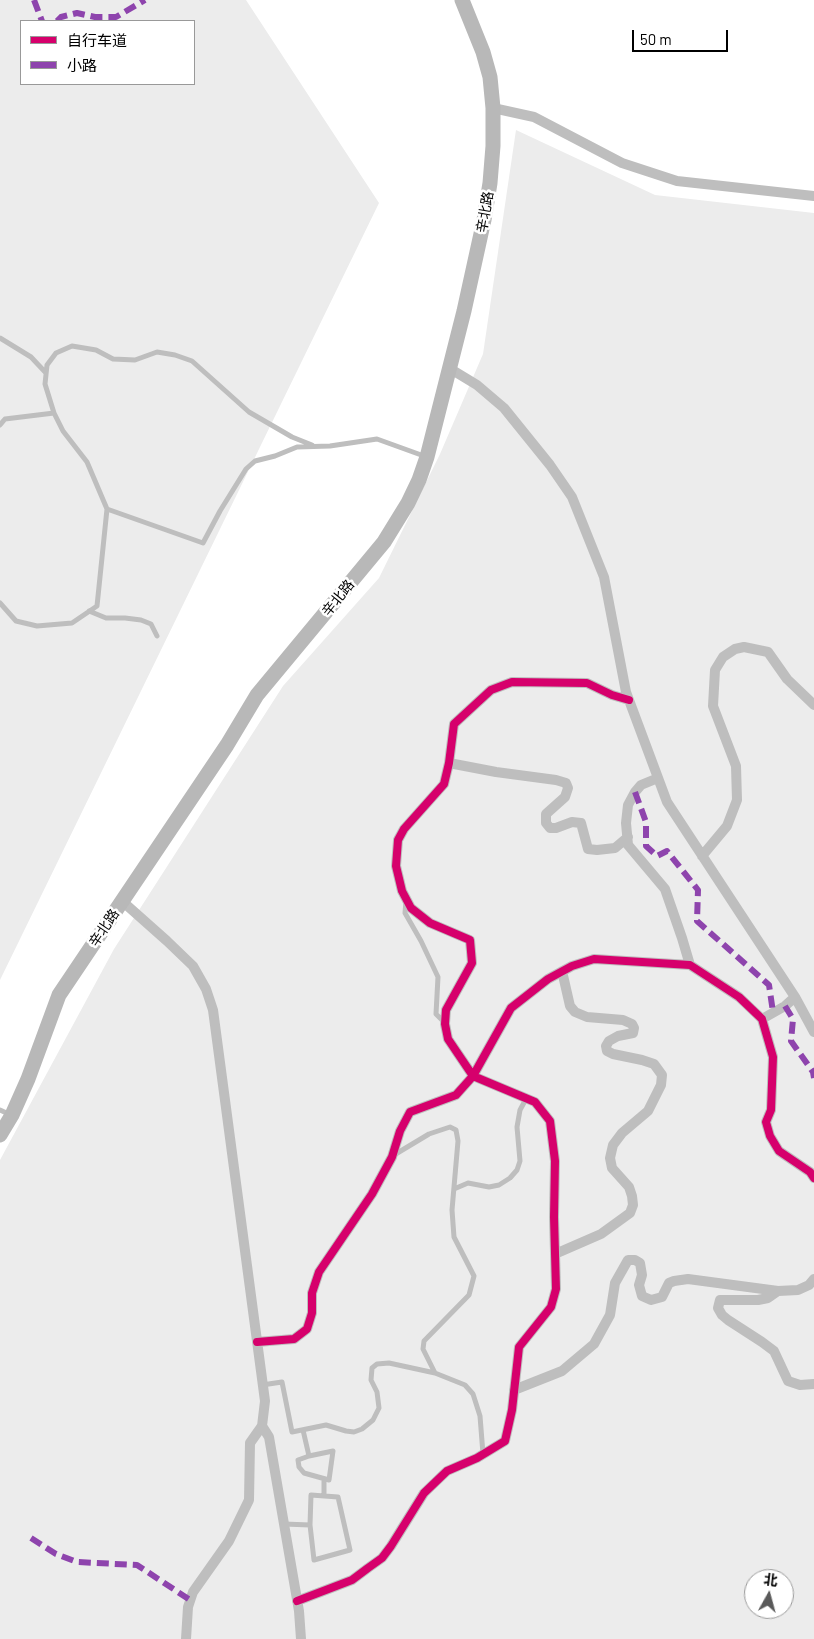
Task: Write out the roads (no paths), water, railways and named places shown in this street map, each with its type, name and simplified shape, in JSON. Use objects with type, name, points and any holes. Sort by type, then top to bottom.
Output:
[{"type":"main road","name":"辛北路","points":[[0,1135],[6,1113],[28,1079],[59,995],[258,696],[384,542],[408,503],[427,457],[464,312],[484,220],[493,146],[493,108],[490,76],[480,44],[462,0]]},
{"type":"street","points":[[493,108],[534,117],[622,163],[677,181],[814,196]]},
{"type":"street","points":[[449,368],[477,384],[504,408],[550,465],[572,497],[604,577],[626,692],[667,802],[796,997],[814,1032]]},
{"type":"street","points":[[702,856],[728,826],[738,800],[736,766],[713,706],[715,670],[723,657],[735,648],[744,647],[768,652],[788,679],[814,705]]},
{"type":"street","points":[[297,1601],[352,1580],[382,1558],[424,1494],[447,1472],[505,1441],[512,1410],[518,1347],[551,1307],[556,1289],[555,1161],[550,1121],[535,1102],[473,1076],[448,1039],[445,1024],[446,1010],[472,963],[470,940],[430,923],[412,908],[402,892],[396,866],[398,840],[404,829],[444,784],[454,724],[491,690],[512,682],[587,682],[612,695],[629,700]]},
{"type":"street","points":[[449,763],[566,783],[568,788],[565,797],[546,814],[546,823],[550,828],[556,828],[572,822],[580,823],[588,849],[615,848],[628,837]]},
{"type":"street","points":[[658,778],[641,785],[628,805],[626,822],[628,844],[665,889],[690,965]]},
{"type":"street","points":[[122,901],[193,966],[206,990],[213,1010],[264,1401],[262,1426],[250,1443],[249,1500],[229,1541],[193,1592],[188,1606],[186,1639]]},
{"type":"street","points":[[257,1342],[294,1339],[307,1329],[312,1313],[312,1294],[319,1272],[372,1194],[392,1157],[400,1131],[410,1112],[456,1095],[473,1076],[511,1008],[548,979],[572,966],[594,959],[690,965],[739,998],[762,1019],[773,1057],[771,1110],[766,1122],[770,1136],[779,1151],[810,1172],[814,1178]]},
{"type":"street","points":[[555,1254],[601,1234],[630,1213],[633,1205],[629,1186],[612,1168],[610,1158],[613,1145],[622,1133],[648,1111],[662,1085],[662,1075],[654,1064],[607,1051],[608,1041],[618,1036],[634,1033],[632,1024],[623,1020],[586,1018],[575,1012],[570,1006],[562,971]]},
{"type":"street","points":[[762,1019],[785,1006],[796,997]]},
{"type":"street","points":[[514,1390],[562,1372],[594,1344],[610,1315],[615,1283],[624,1264],[628,1260],[635,1260],[640,1263],[642,1275],[639,1285],[642,1296],[651,1300],[662,1297],[669,1283],[674,1280],[688,1279],[778,1291],[798,1290],[810,1285],[814,1279]]},
{"type":"street","points":[[778,1291],[768,1298],[758,1300],[720,1300],[718,1308],[728,1320],[774,1351],[788,1381],[800,1385],[814,1384]]},
{"type":"street","points":[[262,1426],[269,1437],[297,1601],[300,1639]]},
{"type":"lane","points":[[0,338],[30,357],[46,374]]},
{"type":"lane","points":[[0,603],[16,621],[37,626],[72,623],[97,606],[107,509],[87,462],[63,431],[54,412],[45,384],[47,365],[56,353],[72,346],[96,350],[113,359],[135,360],[157,352],[175,355],[192,361],[249,412],[292,438],[316,446]]},
{"type":"lane","points":[[0,425],[5,418],[54,412]]},
{"type":"lane","points":[[107,509],[203,543],[246,469],[255,461],[275,456],[297,447],[330,446],[377,439],[427,457]]},
{"type":"lane","points":[[89,612],[106,618],[141,620],[151,624],[157,636]]},
{"type":"lane","points":[[406,898],[405,913],[421,940],[438,977],[436,1014],[445,1024]]},
{"type":"lane","points":[[454,1189],[468,1184],[489,1187],[499,1185],[510,1178],[517,1170],[520,1160],[517,1126],[520,1110],[526,1099]]},
{"type":"lane","points":[[392,1157],[429,1134],[450,1127],[456,1130],[458,1142],[452,1210],[454,1237],[474,1276],[469,1295],[424,1340],[423,1349],[435,1373]]},
{"type":"lane","points":[[262,1385],[282,1382],[292,1432],[326,1425],[354,1432],[362,1429],[373,1420],[379,1408],[379,1399],[371,1380],[372,1368],[377,1364],[389,1363],[435,1373],[465,1385],[474,1394],[480,1416],[483,1454]]},
{"type":"lane","points":[[303,1430],[309,1456]]},
{"type":"lane","points":[[333,1451],[329,1480],[304,1474],[299,1467],[298,1460],[309,1456],[333,1451]]},
{"type":"lane","points":[[324,1479],[324,1496]]},
{"type":"lane","points":[[311,1495],[338,1497],[350,1550],[314,1560],[310,1525],[311,1495]]},
{"type":"lane","points":[[284,1524],[310,1525]]}]
